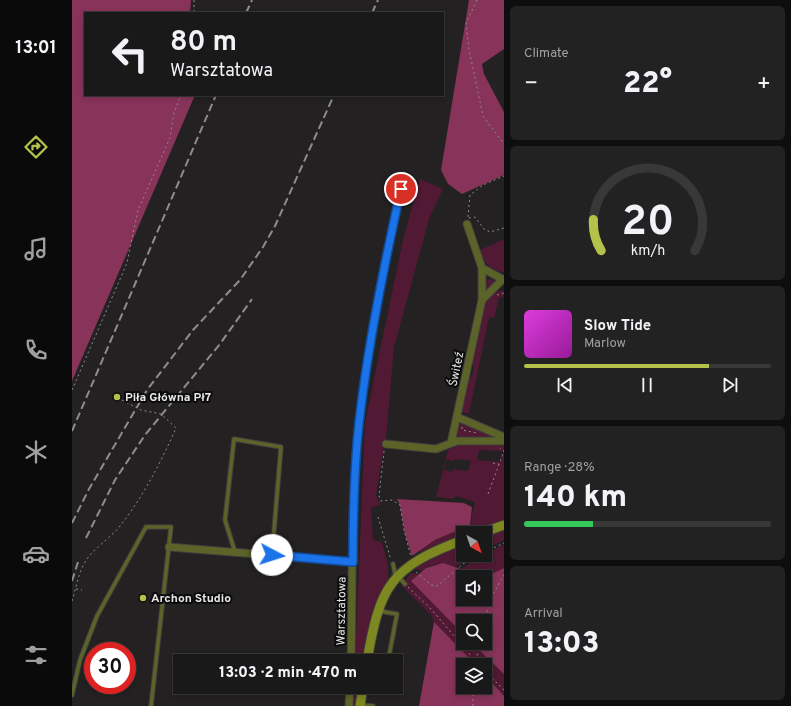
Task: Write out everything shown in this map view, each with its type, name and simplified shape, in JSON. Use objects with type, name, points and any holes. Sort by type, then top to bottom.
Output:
[{"type":"street","name":"Warsztatowa","points":[[351,654],[355,474],[361,407],[388,244],[404,176]]},
{"type":"street","name":"Świteź","points":[[451,443],[482,300],[482,268],[468,221]]},
{"type":"street","points":[[482,268],[504,279],[482,300]]},
{"type":"street","points":[[457,417],[504,437]]},
{"type":"street","points":[[386,444],[436,450],[457,441],[502,443]]},
{"type":"street","points":[[492,529],[504,525]]},
{"type":"street","points":[[369,654],[378,611],[386,593],[397,576],[421,557],[456,543]]},
{"type":"street","name":"Warsztatowa","points":[[169,547],[353,562]]},
{"type":"street","points":[[360,705],[362,694]]},
{"type":"street","points":[[345,706],[350,697]]},
{"type":"street","points":[[349,706],[350,697]]},
{"type":"lane","points":[[236,552],[225,520],[234,439],[282,447],[272,555]]},
{"type":"lane","points":[[72,695],[80,660],[97,616],[146,527],[171,527],[151,706]]},
{"type":"lane","points":[[393,564],[397,576],[404,584]]},
{"type":"lane","points":[[378,611],[397,614],[389,654]]},
{"type":"lane","points":[[360,705],[372,706]]},
{"type":"path","points":[[194,0],[194,12]]},
{"type":"path","points":[[477,0],[466,23],[467,40],[483,116],[504,144]]},
{"type":"path","points":[[72,390],[127,263],[138,210],[170,138],[174,113],[181,96]]},
{"type":"path","points":[[468,221],[470,195],[475,190],[504,176]]},
{"type":"path","points":[[468,221],[476,217],[484,229],[490,232],[504,228]]},
{"type":"path","points":[[496,296],[504,293]]},
{"type":"path","points":[[72,601],[84,564],[90,554],[120,526],[164,455],[176,428],[160,414],[141,410],[120,399]]},
{"type":"path","points":[[488,494],[504,451],[500,449],[502,443]]},
{"type":"path","points":[[386,444],[378,494],[381,501],[392,500],[400,505],[404,530],[411,557]]},
{"type":"path","points":[[494,462],[499,464]]},
{"type":"path","points":[[378,517],[393,564]]},
{"type":"path","points":[[492,549],[504,543]]},
{"type":"path","points":[[413,571],[421,574],[431,585],[437,586],[467,562]]},
{"type":"path","points":[[486,614],[488,601],[504,575]]},
{"type":"path","points":[[404,584],[431,609],[472,658]]},
{"type":"path","points":[[76,589],[82,590]]},
{"type":"path","points":[[492,678],[504,690]]},
{"type":"path","points":[[473,694],[473,706]]},
{"type":"shaded area","points":[[72,0],[191,0],[190,12],[84,12],[84,96],[195,96],[72,381]]},
{"type":"shaded area","points":[[469,0],[504,0],[504,49],[482,64],[484,74],[504,112],[504,175],[462,194],[448,184],[441,170]]},
{"type":"shaded area","points":[[420,179],[443,189],[430,216],[394,347],[386,439],[376,496],[381,504],[371,508],[373,540],[382,542],[388,565],[388,580],[376,605],[369,627],[365,654],[355,654],[365,422],[403,240]]},
{"type":"shaded area","points":[[504,239],[504,273],[488,266],[480,250]]},
{"type":"shaded area","points":[[490,278],[495,282],[486,290],[484,285]]},
{"type":"shaded area","points":[[499,291],[504,291],[504,297],[499,298],[494,318],[489,317],[469,414],[461,412],[468,377],[472,377],[474,366],[471,365],[485,303],[492,294]]},
{"type":"shaded area","points":[[462,422],[495,437],[458,437],[456,434],[458,426]]},
{"type":"shaded area","points":[[456,445],[504,445],[504,521],[490,526],[468,526],[470,525],[475,502],[456,496],[454,499],[436,497],[448,450]],"holes":[[[479,450],[503,451],[500,462],[477,460]],[[455,459],[471,461],[468,471],[453,469],[452,472],[444,470],[446,460],[454,461]]]},
{"type":"shaded area","points":[[397,499],[464,503],[472,507],[470,525],[456,526],[456,531],[435,540],[412,556],[405,534],[400,505]]},
{"type":"shaded area","points":[[504,529],[504,540],[492,546],[492,533]]},
{"type":"shaded area","points":[[456,531],[456,539],[420,553],[420,551],[435,540]]},
{"type":"shaded area","points":[[504,544],[504,706],[419,706],[434,622],[432,616],[401,585],[411,573],[418,574],[422,577],[456,571],[456,606],[492,606],[492,570],[459,570],[473,562],[492,562],[492,551]]},
{"type":"shaded area","points":[[456,547],[456,562],[463,562],[455,567],[433,565],[422,571],[412,568],[421,562]]},
{"type":"shaded area","points":[[443,563],[462,570],[456,570],[456,606],[492,606],[492,574],[504,568],[504,674],[492,662],[492,658],[487,658],[479,650],[492,650],[492,614],[456,614],[456,627],[411,581],[426,568]]},
{"type":"shaded area","points":[[434,622],[456,645],[456,650],[461,650],[469,658],[456,658],[456,694],[492,694],[492,683],[504,696],[504,706],[419,706]]},
{"type":"shaded area","points":[[353,694],[358,694],[356,706],[352,706]]},
{"type":"railway","points":[[246,12],[252,0]]},
{"type":"railway","points":[[372,12],[378,0]]},
{"type":"railway","points":[[72,431],[216,96]]},
{"type":"railway","points":[[72,523],[89,489],[147,390],[193,330],[240,280],[263,247],[275,226],[334,96]]},
{"type":"railway","points":[[86,538],[115,480],[145,435],[220,344],[252,299]]},
{"type":"railway","points":[[72,581],[78,562]]},
{"type":"place","name":"Piła Główna Pł7","points":[[117,397]]},
{"type":"place","name":"Archon Studio","points":[[143,598]]},
{"type":"route","points":[[272,555],[353,562],[355,474],[361,407],[388,244],[401,189]]}]
